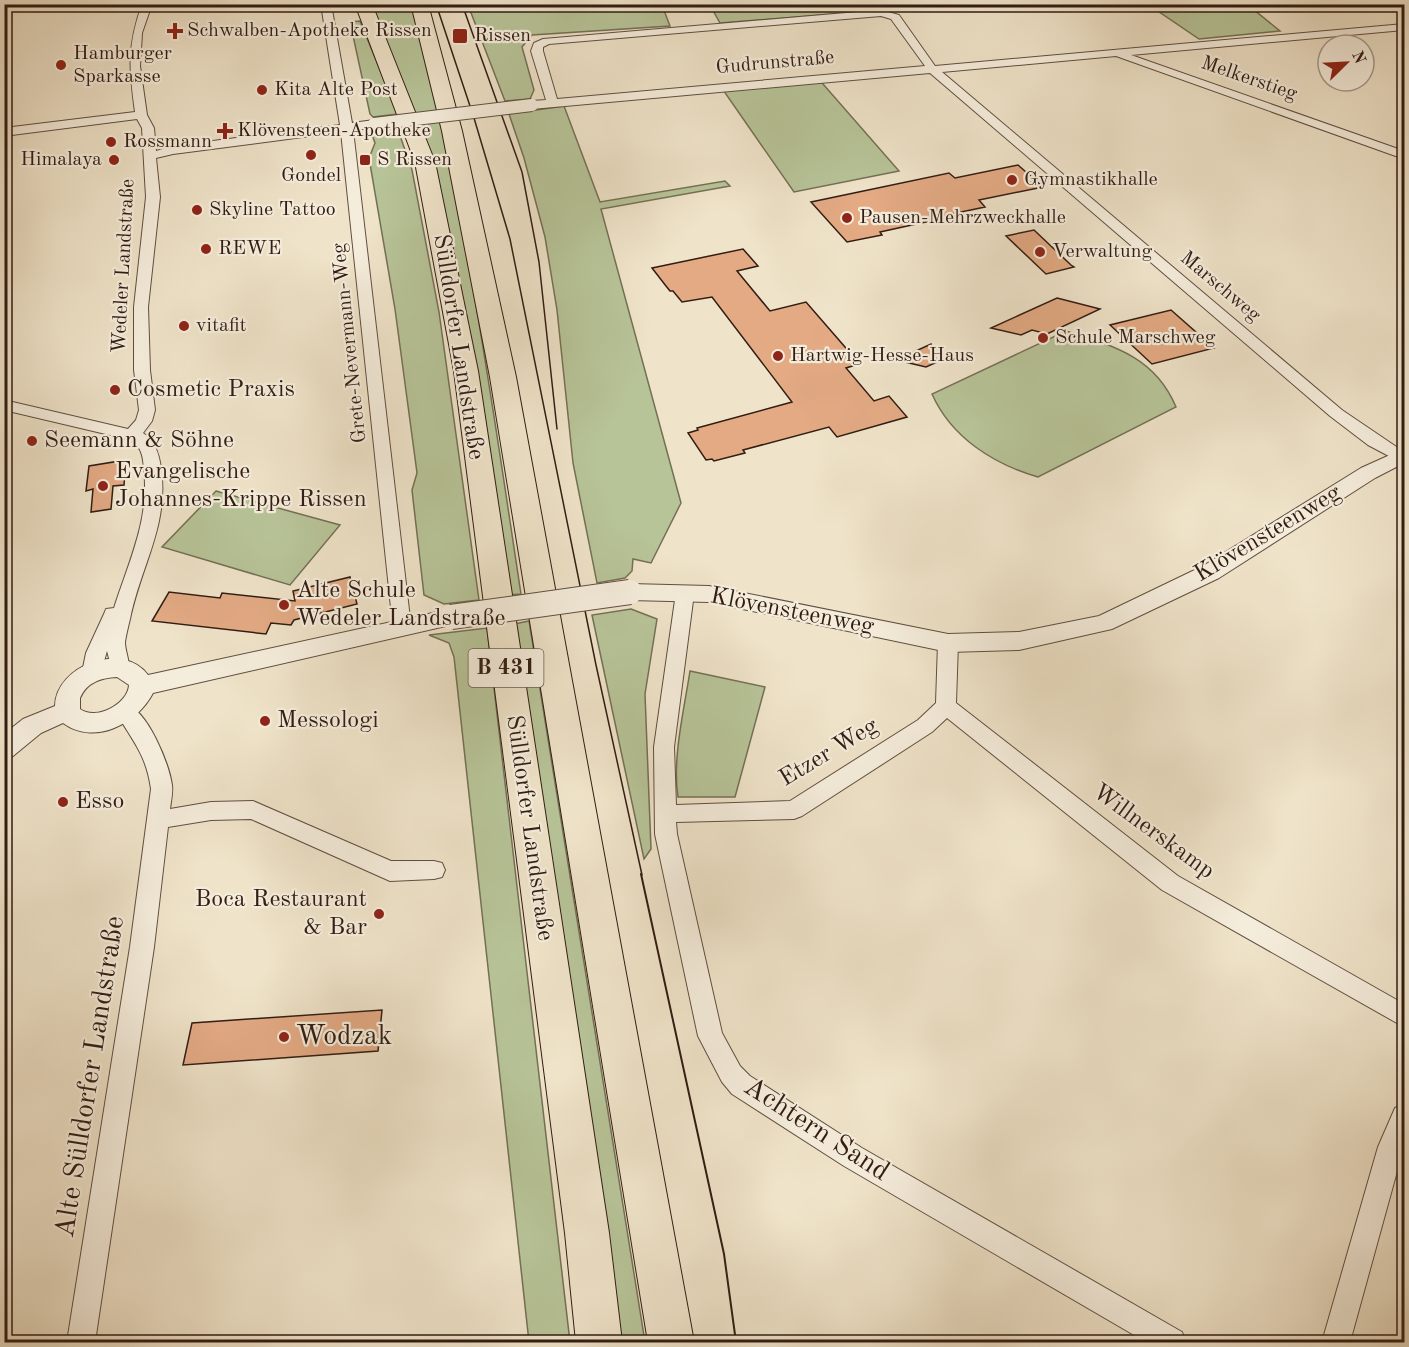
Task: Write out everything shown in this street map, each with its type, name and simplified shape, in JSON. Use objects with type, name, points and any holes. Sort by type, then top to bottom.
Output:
[{"type":"highway","name":"Sülldorfer Landstraße","points":[[363,4],[425,162],[465,371],[585,1222],[599,1342]]},
{"type":"highway","name":"Sülldorfer Landstraße","points":[[419,4],[452,131],[503,377],[670,1342]]},
{"type":"street","name":"Wedeler Landstraße","points":[[132,435],[146,416],[141,370],[141,307],[153,197],[148,128],[141,115],[134,66],[137,33],[147,4]]},
{"type":"street","name":"Grete-Nevermann-Weg","points":[[326,4],[346,126],[402,627]]},
{"type":"street","name":"Marschweg","points":[[552,102],[537,51],[540,44],[567,39],[881,13],[895,17],[932,69],[1336,413],[1374,441],[1403,457]]},
{"type":"street","name":"Gudrunstraße","points":[[150,156],[173,150],[346,126],[552,102],[1404,27]]},
{"type":"street","name":"Melkerstieg","points":[[1115,53],[1404,155]]},
{"type":"street","points":[[4,132],[141,115]]},
{"type":"street","points":[[4,405],[132,435],[144,441],[148,448],[155,497],[152,525],[142,561],[131,586],[109,622],[96,653],[92,673]]},
{"type":"street","name":"Klövensteenweg","points":[[141,686],[451,617],[630,592],[708,594],[948,643],[1019,641],[1104,623],[1211,572],[1368,473],[1403,457]]},
{"type":"street","points":[[120,668],[116,640],[131,586]]},
{"type":"street","name":"Achtern Sand","points":[[685,593],[667,719],[666,834],[710,1036],[731,1074],[741,1085],[854,1156],[1172,1342]]},
{"type":"street","points":[[946,706],[948,643]]},
{"type":"street","points":[[120,668],[131,671],[138,678],[141,686],[138,700],[126,712],[113,720],[84,723],[74,719],[67,711],[65,703],[73,686],[92,673],[120,668]]},
{"type":"street","name":"Etzer Weg","points":[[665,814],[794,810],[925,726],[946,706]]},
{"type":"street","name":"Willnerskamp","points":[[946,706],[1170,883],[1404,1016]]},
{"type":"street","points":[[6,743],[32,726],[67,711]]},
{"type":"street","name":"Alte Sülldorfer Landstraße","points":[[81,1342],[142,947],[159,820],[161,776],[153,751],[126,712]]},
{"type":"street","points":[[159,820],[211,811],[254,810],[390,872],[434,870]]},
{"type":"street","points":[[1336,1342],[1391,1147],[1404,1117]]},
{"type":"green space","points":[[895,4],[898,9],[720,23],[710,5]]},
{"type":"green space","points":[[371,5],[412,5],[447,150],[475,298],[521,594],[509,595],[474,362]]},
{"type":"green space","points":[[468,5],[662,5],[670,26],[532,35],[522,47],[534,90],[530,99],[505,101]]},
{"type":"green space","points":[[1149,5],[1248,5],[1280,31],[1199,39]]},
{"type":"green space","points":[[360,21],[398,114],[373,117],[370,114],[350,22]]},
{"type":"green space","points":[[818,79],[899,171],[794,192],[721,87]]},
{"type":"green space","points":[[564,106],[600,202],[725,181],[730,186],[601,209],[681,503],[651,563],[633,559],[632,571],[625,578],[597,583],[573,463],[557,310],[545,237],[524,158],[509,114]]},
{"type":"green space","points":[[397,127],[412,170],[439,312],[479,600],[444,604],[424,595],[412,490],[417,473],[395,309],[369,158],[375,143],[371,132]]},
{"type":"green space","points":[[1066,331],[1116,348],[1145,365],[1157,376],[1176,407],[1038,477],[1005,465],[975,447],[950,423],[932,394]]},
{"type":"green space","points":[[216,491],[340,525],[290,585],[162,547]]},
{"type":"green space","points":[[631,609],[657,619],[645,694],[651,849],[644,859],[592,615]]},
{"type":"green space","points":[[529,621],[645,1342],[622,1342],[514,624]]},
{"type":"green space","points":[[487,628],[570,1342],[529,1342],[454,657],[449,643],[429,635]]},
{"type":"green space","points":[[690,671],[765,687],[735,797],[678,797],[676,767]]},
{"type":"building","points":[[1018,165],[1043,187],[979,200],[985,207],[928,219],[930,221],[847,242],[811,202],[949,173],[955,178]]},
{"type":"building","name":"Verwaltung","points":[[1034,230],[1074,267],[1046,274],[1006,236]]},
{"type":"building","name":"Hartwig-Hesse-Haus","points":[[743,249],[758,266],[737,271],[770,311],[806,302],[858,362],[859,364],[846,368],[874,401],[889,396],[907,417],[837,437],[829,427],[743,450],[745,453],[714,461],[706,460],[688,433],[698,430],[697,428],[792,402],[712,297],[682,302],[652,268]]},
{"type":"building","points":[[1057,298],[1100,309],[1047,334],[1032,330],[1021,335],[991,328]]},
{"type":"building","points":[[1171,310],[1214,348],[1152,364],[1110,325]]},
{"type":"building","points":[[931,344],[937,362],[926,367],[896,360]]},
{"type":"building","name":"Evangelische Johannes-Krippe Rissen","points":[[126,460],[124,485],[113,486],[111,509],[91,512],[93,489],[86,491],[89,466]]},
{"type":"building","name":"Alte Schule Wedeler Landstraße","points":[[350,577],[357,604],[294,620],[291,625],[271,623],[266,634],[152,621],[169,592],[220,598],[222,593],[295,601],[293,591]]},
{"type":"building","name":"Wodzak","points":[[382,1010],[378,1051],[183,1065],[192,1023]]},
{"type":"tram line","points":[[436,4],[474,118],[510,239],[596,665],[642,875]]},
{"type":"tram line","points":[[462,4],[522,172],[539,262],[557,429]]},
{"type":"tram line","points":[[641,874],[724,1254],[736,1342]]},
{"type":"place","name":"Schwalben-Apotheke Rissen","points":[[175,31]]},
{"type":"place","name":"Rissen","points":[[460,36]]},
{"type":"place","name":"Hamburger Sparkasse","points":[[61,65]]},
{"type":"place","name":"Kita Alte Post","points":[[262,90]]},
{"type":"place","name":"Klövensteen-Apotheke","points":[[225,131]]},
{"type":"place","name":"Rossmann","points":[[111,142]]},
{"type":"place","name":"Gondel","points":[[311,155]]},
{"type":"place","name":"Himalaya","points":[[114,160]]},
{"type":"place","name":"S Rissen","points":[[365,160]]},
{"type":"place","name":"Gymnastikhalle","points":[[1012,180]]},
{"type":"place","name":"Skyline Tattoo","points":[[197,210]]},
{"type":"place","name":"Pausen-Mehrzweckhalle","points":[[847,218]]},
{"type":"place","name":"REWE","points":[[206,249]]},
{"type":"place","name":"Verwaltung","points":[[1040,252]]},
{"type":"place","name":"vitafit","points":[[184,326]]},
{"type":"place","name":"Schule Marschweg","points":[[1043,338]]},
{"type":"place","name":"Hartwig-Hesse-Haus","points":[[778,356]]},
{"type":"place","name":"Cosmetic Praxis","points":[[115,390]]},
{"type":"place","name":"Seemann & Söhne","points":[[32,441]]},
{"type":"place","name":"Evangelische Johannes-Krippe Rissen","points":[[103,486]]},
{"type":"place","name":"Alte Schule Wedeler Landstraße","points":[[284,605]]},
{"type":"place","name":"Messologi","points":[[265,721]]},
{"type":"place","name":"Esso","points":[[63,802]]},
{"type":"place","name":"Boca Restaurant & Bar","points":[[379,914]]},
{"type":"place","name":"Wodzak","points":[[284,1037]]}]
